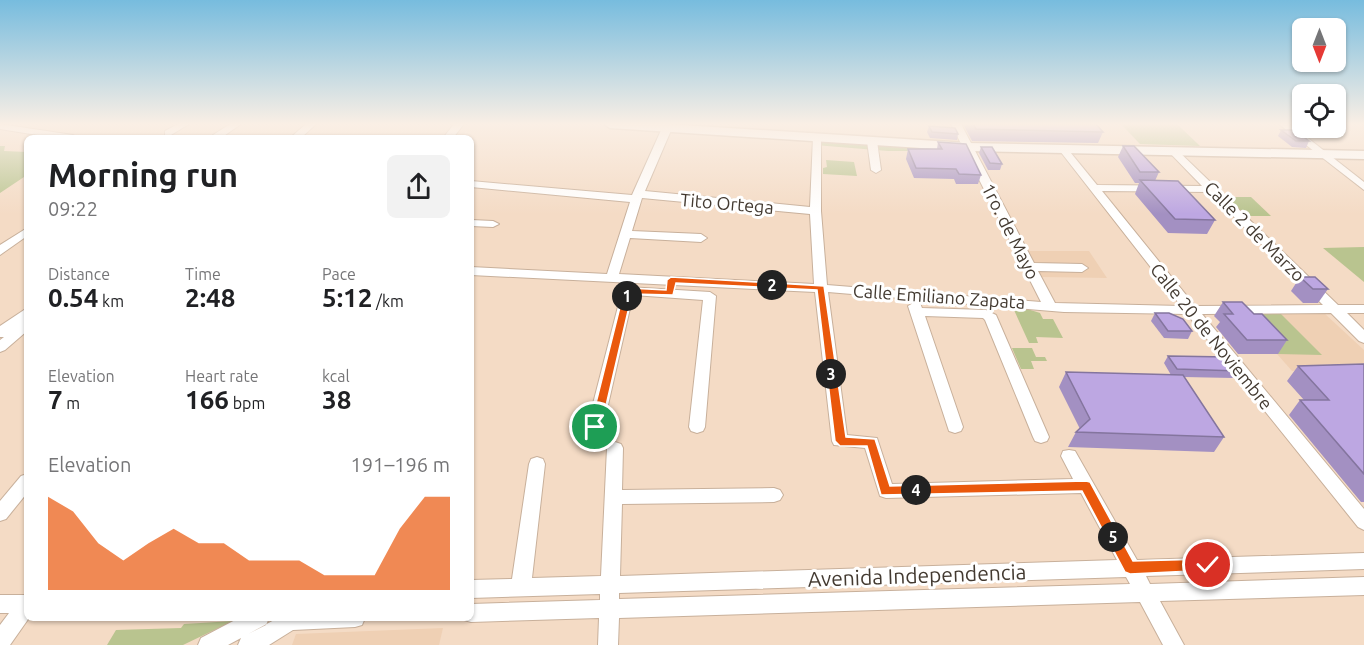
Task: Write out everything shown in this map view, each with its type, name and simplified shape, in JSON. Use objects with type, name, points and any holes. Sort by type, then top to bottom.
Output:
[{"type":"main road","points":[[1345,154],[1364,155]]},
{"type":"street","points":[[612,277],[638,197],[656,154]]},
{"type":"street","points":[[817,154],[815,211],[821,288],[840,441],[871,442],[886,491],[1086,486]]},
{"type":"street","points":[[874,154],[876,170]]},
{"type":"street","name":"1ro. de Mayo","points":[[972,154],[1050,307]]},
{"type":"street","name":"Calle 20 de Noviembre","points":[[1067,154],[1364,522]]},
{"type":"street","name":"Calle 2 de Marzo","points":[[1176,154],[1364,338]]},
{"type":"street","points":[[1323,154],[1364,187]]},
{"type":"street","name":"Tito Ortega","points":[[474,184],[815,211]]},
{"type":"street","points":[[1096,188],[1213,189]]},
{"type":"street","points":[[0,241],[24,223]]},
{"type":"street","points":[[474,223],[493,224]]},
{"type":"street","points":[[0,251],[24,233]]},
{"type":"street","points":[[625,234],[701,238]]},
{"type":"street","points":[[1030,267],[1082,268]]},
{"type":"street","name":"Calle Emiliano Zapata","points":[[474,271],[612,277],[671,287],[821,288],[1050,307],[1191,310],[1364,309]]},
{"type":"street","points":[[595,427],[628,291],[671,287],[710,296],[698,427]]},
{"type":"street","points":[[919,295],[914,298],[917,312],[955,427]]},
{"type":"street","points":[[917,312],[986,314],[991,318],[1041,438]]},
{"type":"street","points":[[0,333],[24,314]]},
{"type":"street","points":[[0,347],[24,327]]},
{"type":"street","points":[[608,645],[612,584],[615,448]]},
{"type":"street","points":[[1069,456],[1143,593],[1174,645]]},
{"type":"street","points":[[520,586],[537,465]]},
{"type":"street","points":[[0,514],[24,485]]},
{"type":"street","points":[[615,497],[774,495]]},
{"type":"street","name":"Avenida Independencia","points":[[474,589],[1364,561]]},
{"type":"street","points":[[866,577],[875,601]]},
{"type":"street","name":"Avenida Independencia","points":[[474,613],[1364,586]]},
{"type":"street","points":[[0,604],[24,604]]},
{"type":"street","points":[[0,642],[24,608]]},
{"type":"street","points":[[237,641],[256,621]]},
{"type":"street","points":[[208,645],[237,641],[286,622],[303,621]]},
{"type":"street","points":[[276,645],[286,622]]},
{"type":"shaded area","points":[[1028,251],[1089,251],[1107,278],[1042,277]]},
{"type":"shaded area","points":[[1324,313],[1364,350],[1364,369],[1292,371],[1242,314]]},
{"type":"shaded area","points":[[443,628],[439,645],[292,645],[296,634]]},
{"type":"green space","points":[[0,154],[24,154],[24,177],[0,193]]},
{"type":"green space","points":[[826,160],[854,162],[857,176],[823,174],[823,168],[827,167]]},
{"type":"green space","points":[[1226,197],[1251,197],[1271,216],[1245,216]]},
{"type":"green space","points":[[1364,247],[1364,282],[1323,248]]},
{"type":"green space","points":[[1021,307],[1040,313],[1043,319],[1053,319],[1063,338],[1036,337],[1038,343],[1029,343],[1014,310],[1022,310]]},
{"type":"green space","points":[[1242,314],[1281,314],[1322,355],[1278,354]]},
{"type":"green space","points":[[1012,348],[1032,348],[1036,357],[1045,357],[1047,361],[1031,361],[1034,369],[1021,369]]},
{"type":"green space","points":[[233,621],[183,645],[107,645],[116,630],[181,628],[184,624]]},
{"type":"building","points":[[910,154],[971,154],[981,175],[959,174],[956,169],[916,168]]},
{"type":"building","points":[[985,154],[996,154],[1002,164],[990,163]]},
{"type":"building","points":[[1128,154],[1142,154],[1159,172],[1140,172]]},
{"type":"building","points":[[1140,180],[1178,181],[1215,220],[1175,219]]},
{"type":"building","points":[[1300,277],[1315,277],[1328,289],[1313,289]]},
{"type":"building","points":[[1223,302],[1242,302],[1254,314],[1262,314],[1287,340],[1247,340],[1224,314],[1233,314]]},
{"type":"building","points":[[1155,313],[1169,313],[1183,319],[1192,331],[1168,331]]},
{"type":"building","points":[[1168,356],[1228,357],[1238,371],[1177,369]]},
{"type":"building","points":[[1364,364],[1364,474],[1300,400],[1329,400],[1298,366]]},
{"type":"building","points":[[1066,372],[1183,375],[1224,437],[1076,432],[1090,419]]},
{"type":"route","points":[[595,427],[628,291],[670,293],[671,280],[821,288],[840,441],[871,442],[886,491],[1086,486],[1130,567],[1208,565]]}]
